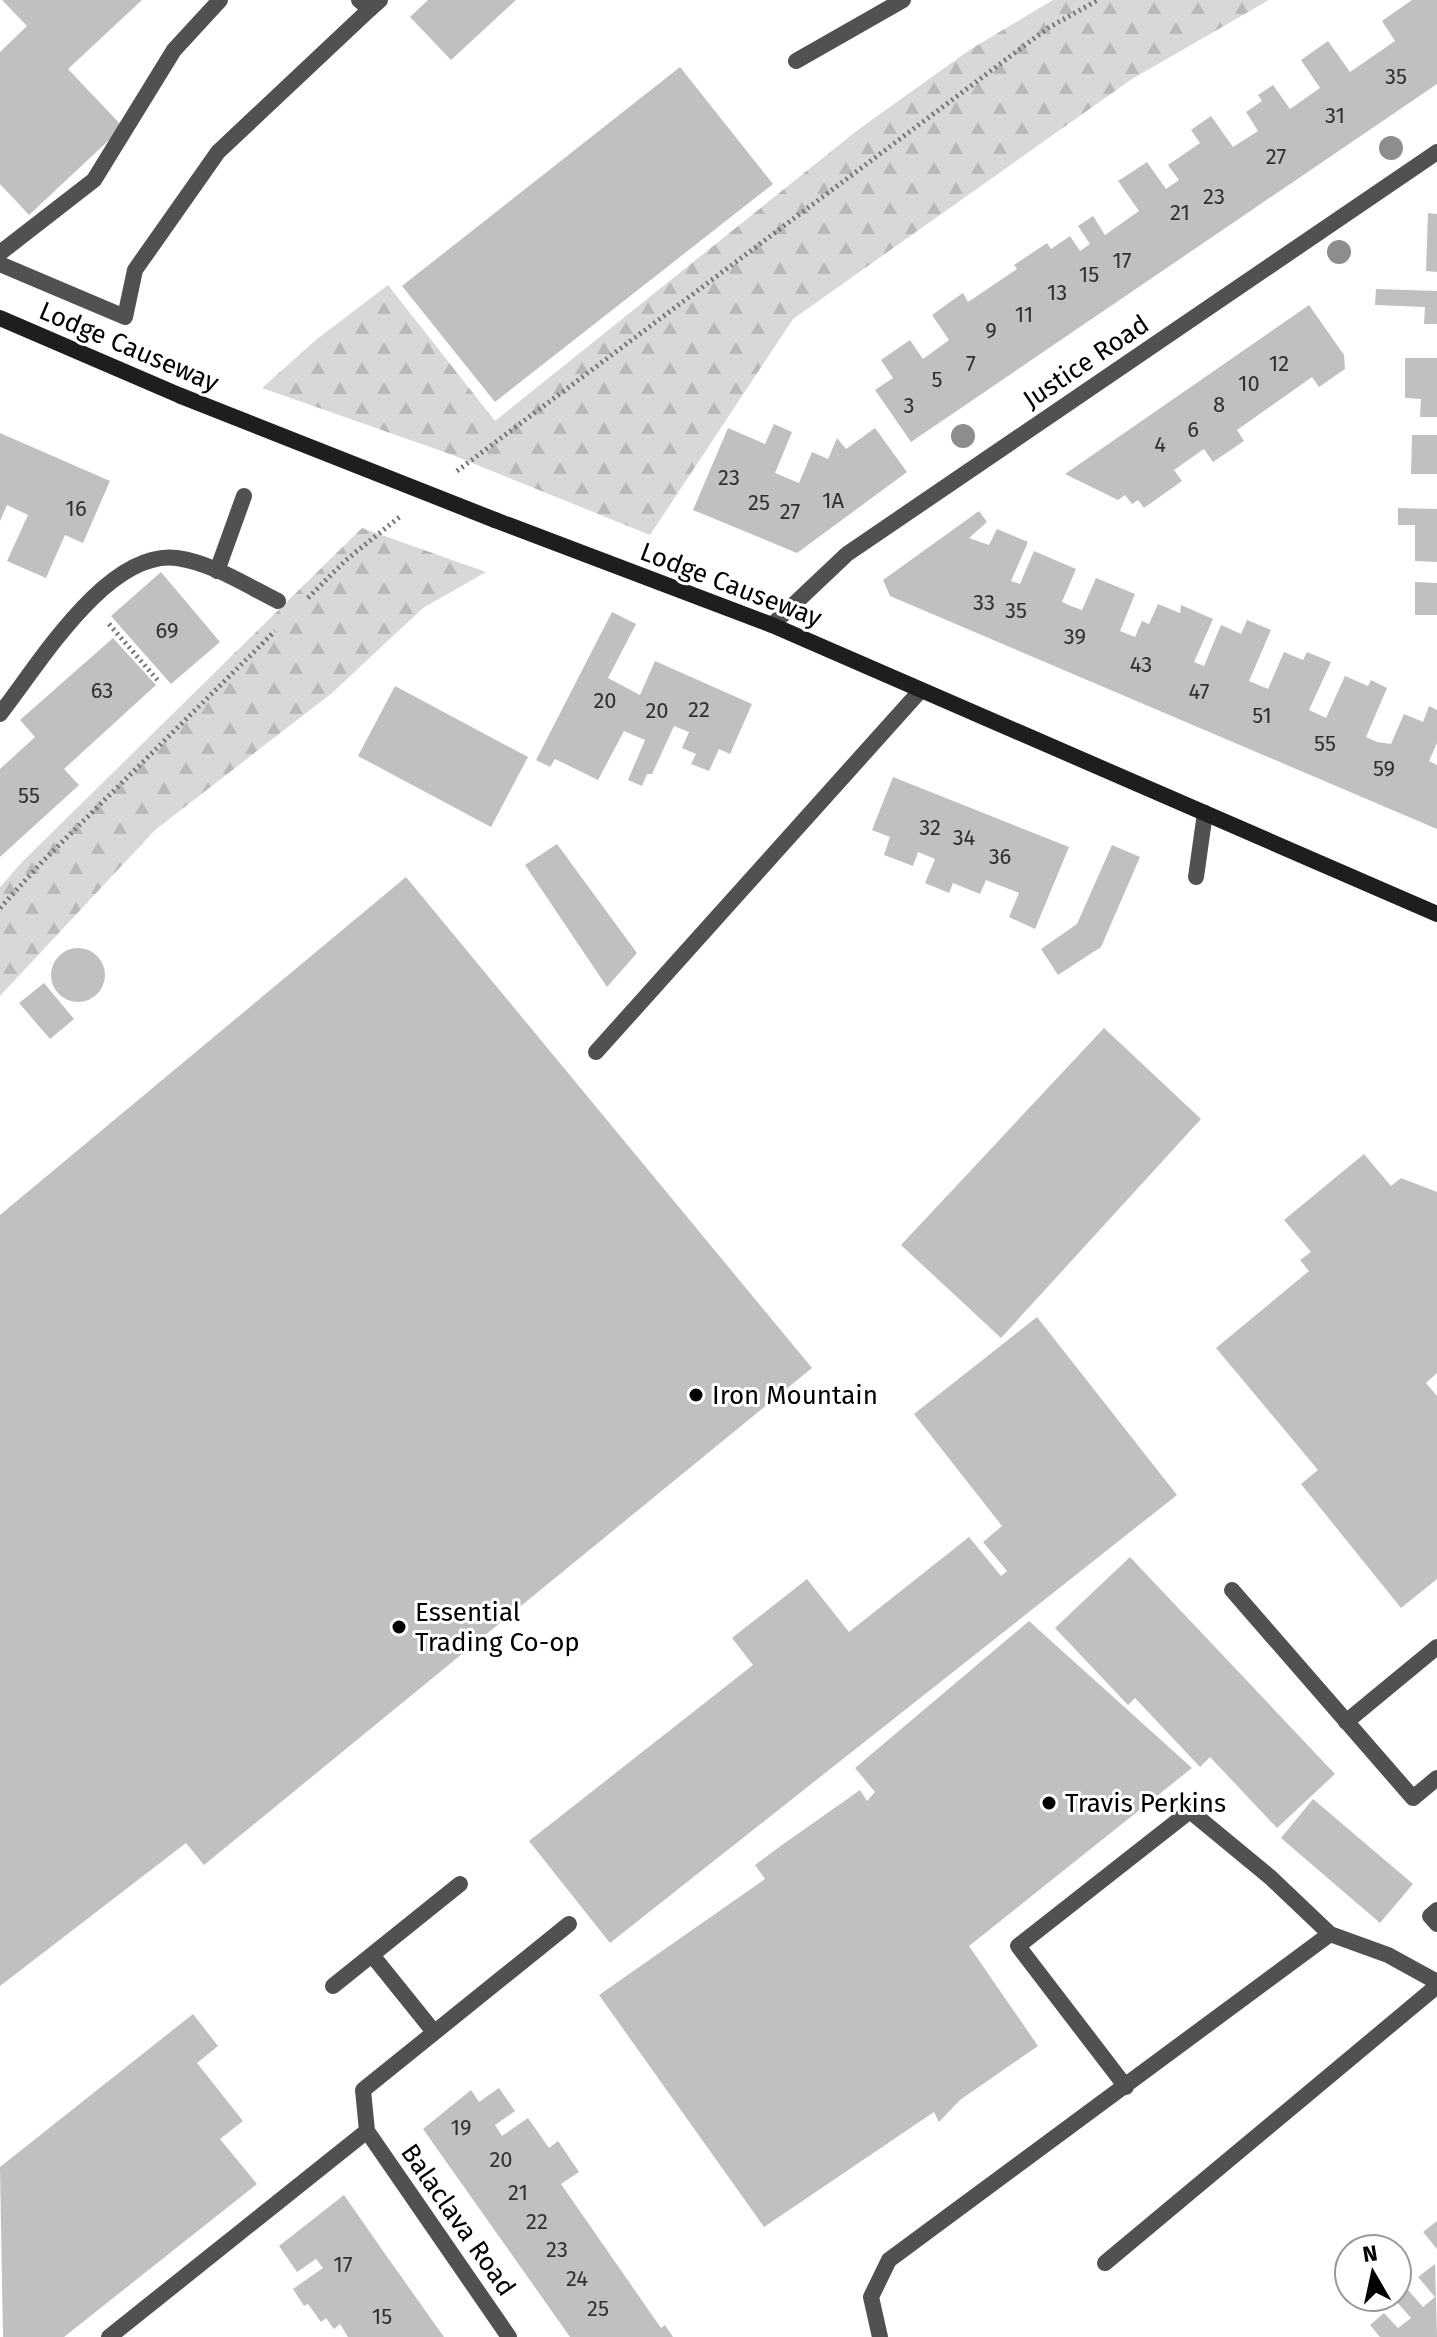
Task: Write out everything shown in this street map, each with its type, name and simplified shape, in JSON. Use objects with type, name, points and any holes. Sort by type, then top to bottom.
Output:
[{"type":"main road","name":"Lodge Causeway","points":[[0,318],[181,396],[772,625],[1437,914]]},
{"type":"street","points":[[0,253],[94,180],[174,50],[220,0]]},
{"type":"street","points":[[796,61],[903,0]]},
{"type":"street","points":[[0,264],[125,317],[135,270],[218,152],[370,3]]},
{"type":"street","name":"Justice Road","points":[[772,625],[847,554],[1437,152]]},
{"type":"street","points":[[217,571],[244,496]]},
{"type":"street","points":[[0,714],[90,602],[131,567],[151,560],[174,558],[217,571],[278,601]]},
{"type":"street","points":[[596,1052],[921,690]]},
{"type":"street","points":[[1196,877],[1205,813]]},
{"type":"street","points":[[1232,1590],[1413,1798],[1437,1778]]},
{"type":"street","points":[[1346,1722],[1437,1647]]},
{"type":"street","points":[[1105,2263],[1437,1984],[1388,1955],[1330,1934],[1270,1877],[1190,1811],[1018,1946],[1126,2087]]},
{"type":"street","points":[[333,1986],[460,1884]]},
{"type":"street","points":[[1437,1910],[1430,1916],[1437,1924]]},
{"type":"street","points":[[109,2337],[367,2131],[363,2090],[569,1924]]},
{"type":"street","points":[[880,2337],[871,2297],[889,2260],[1330,1934]]},
{"type":"street","points":[[372,1955],[434,2032]]},
{"type":"street","name":"Balaclava Road","points":[[367,2131],[509,2337]]},
{"type":"path","points":[[444,481],[1048,28],[1098,0]]},
{"type":"path","points":[[301,605],[346,560],[408,511]]},
{"type":"path","points":[[90,602],[160,683]]},
{"type":"path","points":[[0,908],[42,862],[279,627]]},
{"type":"green space","points":[[1053,0],[1269,0],[1132,79],[793,319],[650,535],[450,454],[262,388],[317,339],[388,285],[495,421],[859,129],[971,49]]},
{"type":"green space","points":[[362,528],[486,572],[423,608],[332,693],[155,830],[0,996],[0,887]]},
{"type":"building","points":[[2,0],[142,0],[68,69],[123,127],[29,215],[0,184],[0,52],[27,26]]},
{"type":"building","points":[[428,0],[516,0],[451,60],[410,17]]},
{"type":"building","points":[[1412,0],[1437,0],[1437,84],[911,442],[875,390],[893,378],[881,360],[910,340],[923,359],[949,340],[932,315],[963,293],[968,302],[1017,269],[1014,265],[1047,243],[1051,249],[1070,236],[1080,251],[1090,244],[1078,226],[1093,216],[1105,235],[1139,211],[1118,181],[1147,162],[1166,189],[1179,180],[1168,165],[1200,143],[1191,130],[1211,116],[1233,147],[1258,131],[1246,112],[1262,101],[1258,95],[1273,85],[1290,109],[1320,88],[1301,60],[1328,41],[1350,72],[1395,41],[1382,21]]},
{"type":"building","points":[[680,67],[773,184],[495,402],[402,286]]},
{"type":"building","points":[[1428,213],[1437,214],[1437,272],[1426,271]]},
{"type":"building","points":[[1376,289],[1437,291],[1437,324],[1424,324],[1425,307],[1375,305]]},
{"type":"building","points":[[1309,305],[1344,355],[1345,369],[1319,387],[1312,377],[1237,430],[1244,441],[1213,462],[1204,449],[1174,470],[1182,481],[1144,508],[1138,500],[1132,504],[1125,495],[1118,500],[1065,474]]},
{"type":"building","points":[[1405,358],[1437,358],[1437,417],[1420,417],[1421,399],[1405,398]]},
{"type":"building","points":[[774,424],[792,432],[775,473],[799,483],[812,452],[828,459],[837,438],[846,449],[875,428],[907,472],[797,553],[693,510],[728,428],[765,444]]},
{"type":"building","points":[[0,433],[110,481],[83,543],[65,535],[46,578],[7,561],[28,515],[7,505],[0,521]]},
{"type":"building","points":[[1412,435],[1437,435],[1437,474],[1411,474]]},
{"type":"building","points":[[1398,508],[1437,509],[1437,562],[1415,561],[1415,525],[1398,525]]},
{"type":"building","points":[[979,511],[987,522],[969,538],[989,545],[997,529],[1028,542],[1011,581],[1020,584],[1034,551],[1076,569],[1062,602],[1071,606],[1082,610],[1096,578],[1135,594],[1120,631],[1135,637],[1142,621],[1149,624],[1158,604],[1180,613],[1181,605],[1213,619],[1194,662],[1204,666],[1221,625],[1241,634],[1247,620],[1271,630],[1249,681],[1268,689],[1284,652],[1303,660],[1307,652],[1331,662],[1309,710],[1326,718],[1345,676],[1368,686],[1371,680],[1387,688],[1366,737],[1377,742],[1391,744],[1404,714],[1423,722],[1429,706],[1437,710],[1437,743],[1429,761],[1437,765],[1437,829],[890,596],[883,580]]},
{"type":"building","points":[[161,572],[220,642],[171,684],[111,616]]},
{"type":"building","points":[[1415,582],[1437,583],[1437,615],[1415,615]]},
{"type":"building","points":[[612,612],[636,624],[608,678],[640,695],[655,661],[752,704],[730,754],[719,749],[709,771],[691,764],[696,754],[682,748],[689,732],[674,726],[652,774],[647,774],[642,786],[628,780],[645,740],[624,731],[598,780],[555,759],[550,767],[536,760]]},
{"type":"building","points":[[113,638],[156,685],[64,769],[79,785],[0,857],[0,769],[35,737],[20,720]]},
{"type":"building","points":[[395,686],[528,757],[491,827],[358,756]]},
{"type":"building","points":[[893,777],[1069,847],[1035,929],[1009,917],[1019,893],[986,880],[980,894],[953,883],[949,893],[925,883],[935,859],[918,852],[913,866],[884,855],[890,837],[872,830]]},
{"type":"building","points":[[557,844],[637,953],[607,987],[525,865]]},
{"type":"building","points":[[1112,845],[1140,857],[1101,947],[1058,975],[1041,949],[1077,924]]},
{"type":"building","points":[[406,877],[812,1368],[204,1865],[186,1843],[0,1986],[0,1215]]},
{"type":"building","points":[[78,948],[97,956],[105,975],[97,994],[78,1002],[59,994],[51,975],[59,956]]},
{"type":"building","points":[[44,983],[74,1019],[50,1039],[19,1003]]},
{"type":"building","points":[[1104,1028],[1201,1119],[1001,1338],[901,1245]]},
{"type":"building","points":[[1364,1154],[1391,1186],[1401,1178],[1437,1192],[1437,1373],[1426,1383],[1437,1396],[1437,1579],[1401,1608],[1301,1484],[1318,1470],[1216,1348],[1309,1271],[1300,1260],[1311,1252],[1284,1220]]},
{"type":"building","points":[[1037,1317],[1177,1495],[610,1943],[529,1841],[753,1665],[732,1638],[807,1579],[849,1632],[969,1537],[1001,1576],[1007,1571],[983,1542],[1002,1526],[914,1414]]},
{"type":"building","points":[[1130,1557],[1335,1774],[1277,1828],[1210,1757],[1200,1767],[1135,1698],[1128,1705],[1055,1628]]},
{"type":"building","points":[[1029,1621],[1192,1768],[969,1946],[1038,2046],[960,2100],[939,2122],[934,2112],[764,2227],[599,1995],[765,1879],[755,1865],[782,1845],[860,1790],[867,1801],[875,1792],[855,1768]]},
{"type":"building","points":[[1313,1799],[1413,1884],[1380,1923],[1281,1838]]},
{"type":"building","points":[[193,2014],[218,2046],[197,2063],[243,2121],[220,2139],[257,2184],[64,2337],[3,2337],[0,2167]]},
{"type":"building","points":[[499,2088],[515,2111],[495,2125],[502,2136],[528,2118],[549,2148],[558,2141],[579,2172],[561,2184],[661,2328],[665,2325],[673,2337],[570,2337],[423,2129],[471,2090],[479,2102]]},
{"type":"building","points":[[344,2195],[444,2337],[348,2337],[340,2324],[334,2329],[326,2318],[321,2322],[308,2304],[304,2306],[293,2289],[323,2268],[316,2259],[297,2272],[279,2246]]},
{"type":"building","points":[[1437,2221],[1437,2249],[1423,2232]]},
{"type":"building","points":[[1435,2264],[1437,2337],[1380,2337],[1370,2325],[1384,2313],[1398,2328],[1411,2318],[1407,2313],[1413,2313],[1413,2296],[1423,2307],[1435,2297],[1418,2277]]},
{"type":"place","name":"Iron Mountain","points":[[696,1395]]},
{"type":"place","name":"Essential Trading Co-op","points":[[399,1627]]},
{"type":"place","name":"Travis Perkins","points":[[1049,1803]]}]
